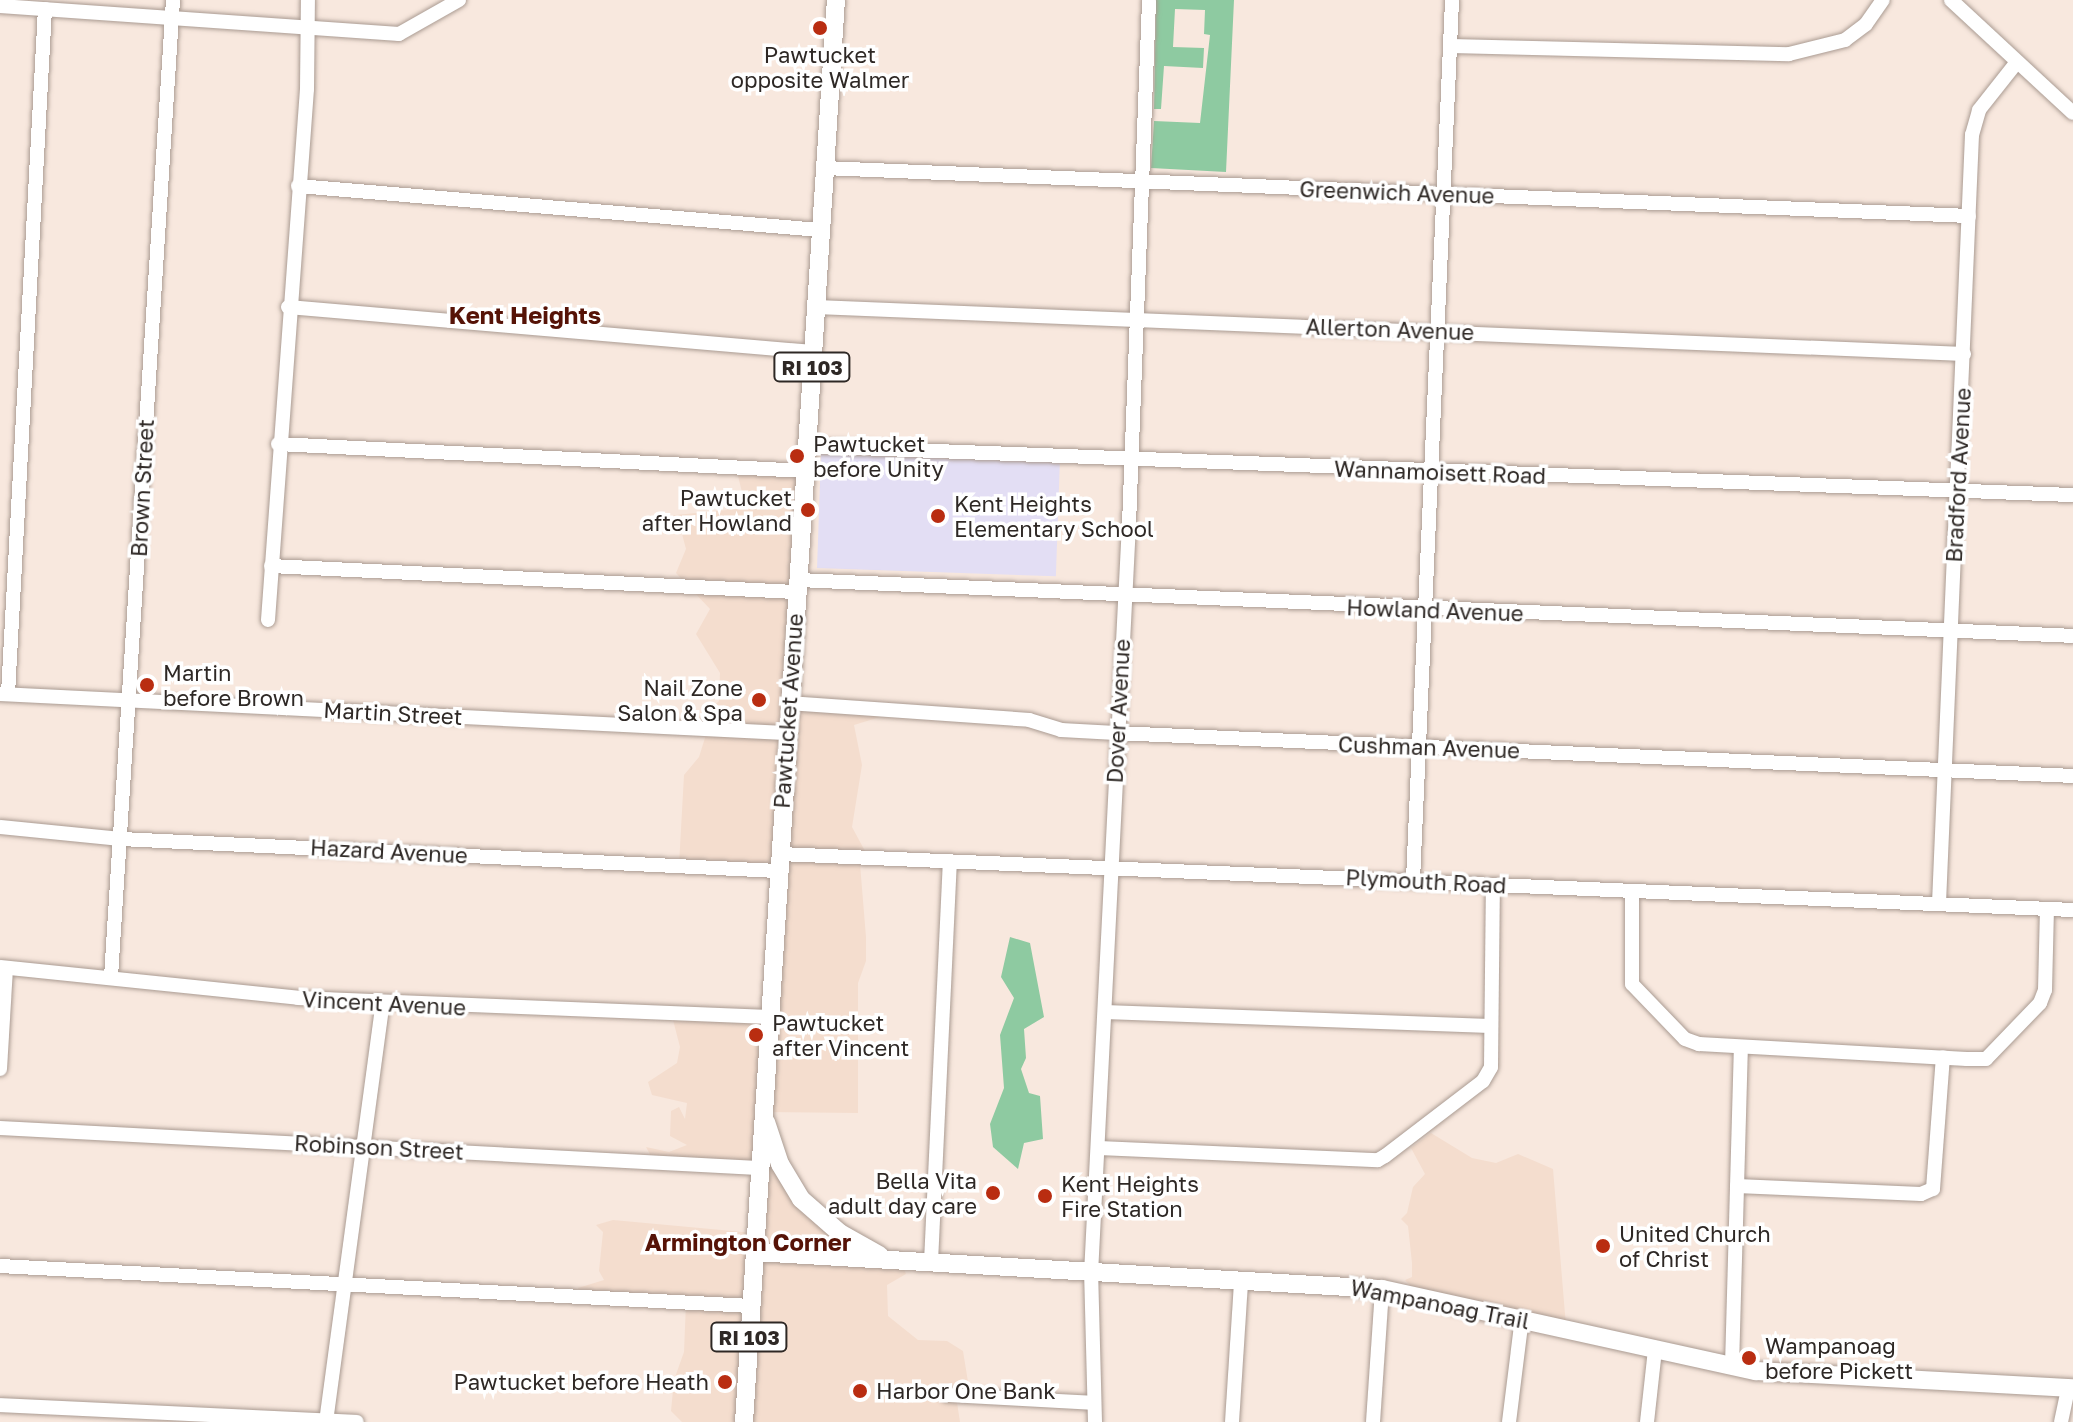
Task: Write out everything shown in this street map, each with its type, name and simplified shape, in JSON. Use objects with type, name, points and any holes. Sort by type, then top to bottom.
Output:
[{"type":"main road","name":"Pawtucket Avenue","points":[[744,1422],[785,733],[836,0]]},
{"type":"main road","points":[[763,1108],[780,1164],[801,1199],[840,1233],[890,1258]]},
{"type":"main road","name":"Wampanoag Trail","points":[[755,1252],[1382,1289],[1732,1366],[1813,1376],[2070,1388]]},
{"type":"street","name":"Brown Street","points":[[111,977],[173,0]]},
{"type":"street","points":[[268,620],[309,27],[308,0]]},
{"type":"street","points":[[0,6],[399,34],[459,0]]},
{"type":"street","name":"Dover Avenue","points":[[1095,1422],[1091,1274],[1125,596],[1149,0]]},
{"type":"street","points":[[1413,880],[1422,748],[1452,0]]},
{"type":"street","points":[[1451,46],[1789,54],[1845,40],[1866,24],[1883,0]]},
{"type":"street","points":[[1951,0],[2073,113]]},
{"type":"street","points":[[4,694],[7,542],[45,9]]},
{"type":"street","name":"Bradford Avenue","points":[[1939,903],[1972,135],[1979,110],[2017,62]]},
{"type":"street","name":"Greenwich Avenue","points":[[824,168],[1969,216]]},
{"type":"street","points":[[298,186],[820,230]]},
{"type":"street","points":[[288,307],[813,352]]},
{"type":"street","name":"Allerton Avenue","points":[[816,307],[1440,330],[1964,354]]},
{"type":"street","points":[[278,444],[805,471]]},
{"type":"street","name":"Wannamoisett Road","points":[[807,446],[2073,495]]},
{"type":"street","name":"Howland Avenue","points":[[271,566],[1125,596],[2073,636]]},
{"type":"street","name":"Martin Street","points":[[4,694],[785,733]]},
{"type":"street","name":"Cushman Avenue","points":[[788,703],[1029,720],[1061,730],[2073,776]]},
{"type":"street","name":"Hazard Avenue","points":[[0,827],[121,839],[779,862]]},
{"type":"street","points":[[931,1262],[950,861]]},
{"type":"street","name":"Plymouth Road","points":[[779,862],[950,861],[2073,910]]},
{"type":"street","points":[[1099,1148],[1378,1160],[1483,1081],[1491,1067],[1493,885]]},
{"type":"street","points":[[1632,891],[1632,984],[1685,1039],[1741,1047],[1986,1059],[2040,1003],[2045,990],[2047,909]]},
{"type":"street","points":[[0,1069],[3,968]]},
{"type":"street","name":"Vincent Avenue","points":[[3,968],[111,977],[195,990],[383,1003],[769,1017]]},
{"type":"street","points":[[326,1421],[342,1282],[383,1003]]},
{"type":"street","points":[[1105,1012],[1490,1026]]},
{"type":"street","points":[[1732,1366],[1741,1047]]},
{"type":"street","points":[[1737,1186],[1921,1194],[1933,1189],[1943,1057]]},
{"type":"street","name":"Robinson Street","points":[[0,1128],[758,1168]]},
{"type":"street","points":[[0,1266],[751,1306]]},
{"type":"street","points":[[1232,1422],[1241,1281]]},
{"type":"street","points":[[1373,1422],[1382,1289]]},
{"type":"street","points":[[1509,1422],[1522,1318]]},
{"type":"street","points":[[1647,1422],[1655,1349]]},
{"type":"street","points":[[2061,1422],[2070,1388]]},
{"type":"street","points":[[947,1395],[1094,1403]]},
{"type":"street","points":[[0,1405],[357,1422]]},
{"type":"shaded area","name":"Kent Heights Elementary School","points":[[821,454],[1060,462],[1056,576],[817,568]]},
{"type":"shaded area","points":[[736,468],[803,470],[788,702],[877,709],[880,717],[854,725],[862,765],[852,827],[865,851],[860,864],[866,937],[866,961],[858,983],[858,1113],[764,1112],[802,1203],[901,1261],[906,1274],[887,1285],[888,1316],[918,1340],[947,1341],[963,1351],[969,1388],[956,1396],[960,1422],[682,1422],[671,1411],[674,1380],[684,1352],[686,1303],[582,1298],[578,1288],[604,1280],[599,1271],[603,1232],[596,1225],[613,1220],[754,1233],[756,1167],[654,1162],[646,1147],[669,1152],[687,1145],[670,1136],[671,1111],[679,1107],[685,1119],[687,1103],[652,1095],[648,1082],[677,1063],[680,1047],[673,1020],[678,1013],[770,1016],[777,871],[679,865],[684,775],[699,757],[709,725],[705,714],[719,701],[720,673],[696,634],[710,609],[676,573],[686,549],[682,534],[665,516],[727,510],[742,492]]},
{"type":"shaded area","points":[[1431,1133],[1472,1158],[1496,1163],[1518,1154],[1553,1169],[1566,1326],[1411,1286],[1405,1280],[1412,1277],[1412,1263],[1408,1226],[1401,1219],[1407,1213],[1413,1187],[1425,1174],[1411,1148]]},
{"type":"green space","points":[[1156,0],[1234,0],[1226,172],[1151,168],[1154,121],[1200,123],[1210,35],[1204,34],[1205,10],[1175,9],[1173,47],[1204,48],[1203,68],[1164,66],[1161,109],[1154,109]]},
{"type":"green space","points":[[1010,937],[1030,943],[1044,1017],[1024,1029],[1026,1058],[1021,1069],[1029,1093],[1040,1096],[1043,1139],[1024,1143],[1018,1169],[993,1147],[990,1124],[1004,1088],[1000,1035],[1014,998],[1001,977]]},
{"type":"place","name":"Pawtucket opposite Walmer","points":[[820,28]]},
{"type":"place","name":"Pawtucket before Unity","points":[[797,456]]},
{"type":"place","name":"Pawtucket after Howland","points":[[808,510]]},
{"type":"place","name":"Kent Heights Elementary School","points":[[938,516]]},
{"type":"place","name":"Martin before Brown","points":[[147,685]]},
{"type":"place","name":"Nail Zone Salon & Spa","points":[[759,700]]},
{"type":"place","name":"Pawtucket after Vincent","points":[[756,1035]]},
{"type":"place","name":"Bella Vita adult day care","points":[[993,1193]]},
{"type":"place","name":"Kent Heights Fire Station","points":[[1045,1196]]},
{"type":"place","name":"United Church of Christ","points":[[1603,1246]]},
{"type":"place","name":"Wampanoag before Pickett","points":[[1749,1358]]},
{"type":"place","name":"Pawtucket before Heath","points":[[725,1382]]},
{"type":"place","name":"Harbor One Bank","points":[[860,1391]]},
{"type":"district","name":"Kent Heights","points":[[525,315]]},
{"type":"district","name":"Armington Corner","points":[[748,1242]]}]
